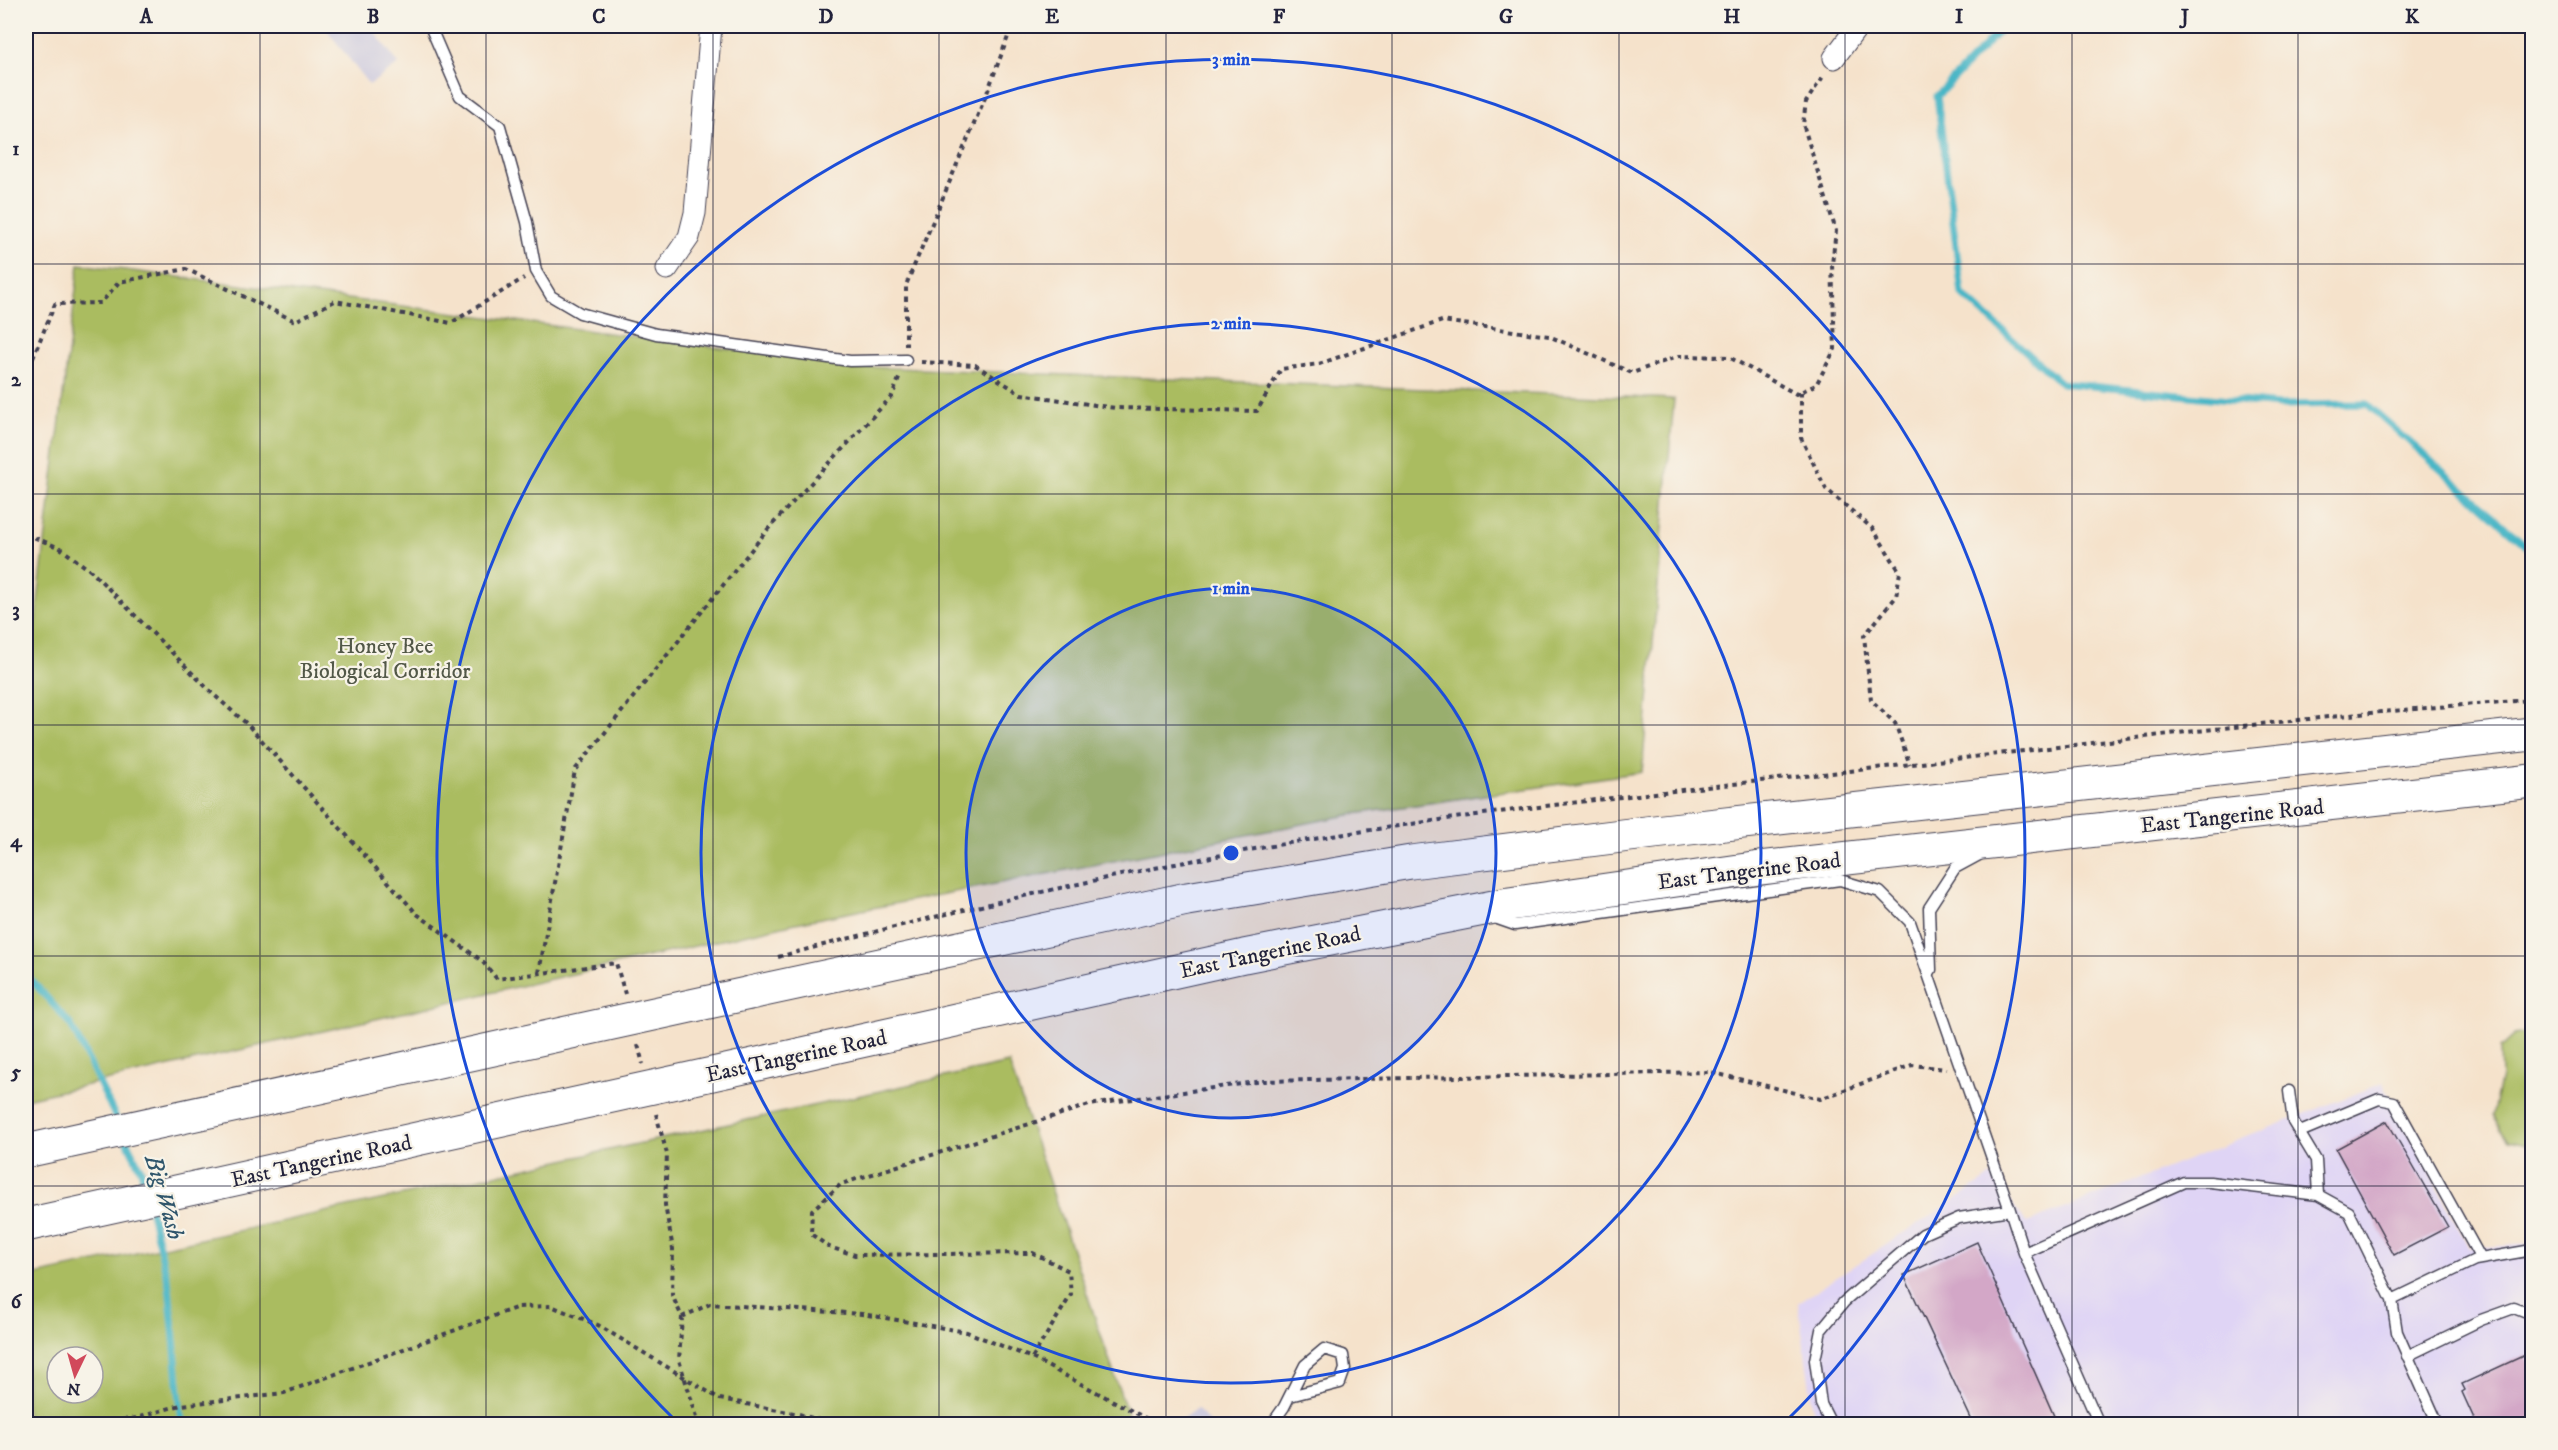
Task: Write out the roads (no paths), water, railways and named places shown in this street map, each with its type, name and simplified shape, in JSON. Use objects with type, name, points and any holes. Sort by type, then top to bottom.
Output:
[{"type":"main road","points":[[26,1152],[1187,899],[1400,864],[1665,830],[2532,734]]},
{"type":"main road","name":"East Tangerine Road","points":[[26,1225],[1244,956],[1472,911],[1639,884],[2532,781]]},
{"type":"street","points":[[667,269],[689,237],[695,213],[711,26]]},
{"type":"street","points":[[1834,58],[1858,26]]},
{"type":"lane","points":[[430,26],[460,96],[500,126],[527,222],[536,271],[551,296],[580,313],[656,334],[850,361],[906,360]]},
{"type":"lane","points":[[1931,982],[1929,908],[1955,867],[2008,840]]},
{"type":"lane","points":[[1472,911],[1515,925],[1840,880],[1880,891],[1910,922],[2024,1253],[2099,1425]]},
{"type":"lane","points":[[2289,1091],[2293,1122],[2316,1160],[2318,1195]]},
{"type":"lane","points":[[2300,1132],[2379,1099],[2394,1102],[2481,1259]]},
{"type":"lane","points":[[2024,1253],[2184,1182],[2210,1182],[2318,1195],[2349,1212],[2392,1300],[2397,1332],[2438,1425]]},
{"type":"lane","points":[[1831,1425],[1821,1404],[1815,1360],[1821,1330],[1844,1302],[1923,1234],[1959,1218],[2010,1210]]},
{"type":"lane","points":[[2392,1300],[2481,1259],[2532,1250]]},
{"type":"lane","points":[[2408,1356],[2481,1320],[2514,1308],[2532,1315]]},
{"type":"lane","points":[[1272,1425],[1305,1365],[1324,1349],[1343,1355],[1345,1369],[1340,1383],[1290,1396]]},
{"type":"waterway","points":[[2004,26],[1937,96],[1962,294],[2061,383],[2279,405],[2367,404],[2532,551]]},
{"type":"waterway","name":"Big Wash","points":[[26,974],[71,1025],[118,1122]]},
{"type":"waterway","name":"Big Wash","points":[[125,1138],[141,1170],[146,1191]]},
{"type":"waterway","name":"Big Wash","points":[[150,1208],[169,1286],[182,1424]]},
{"type":"park label","name":"Honey Bee Biological Corridor","points":[[385,658]]}]
